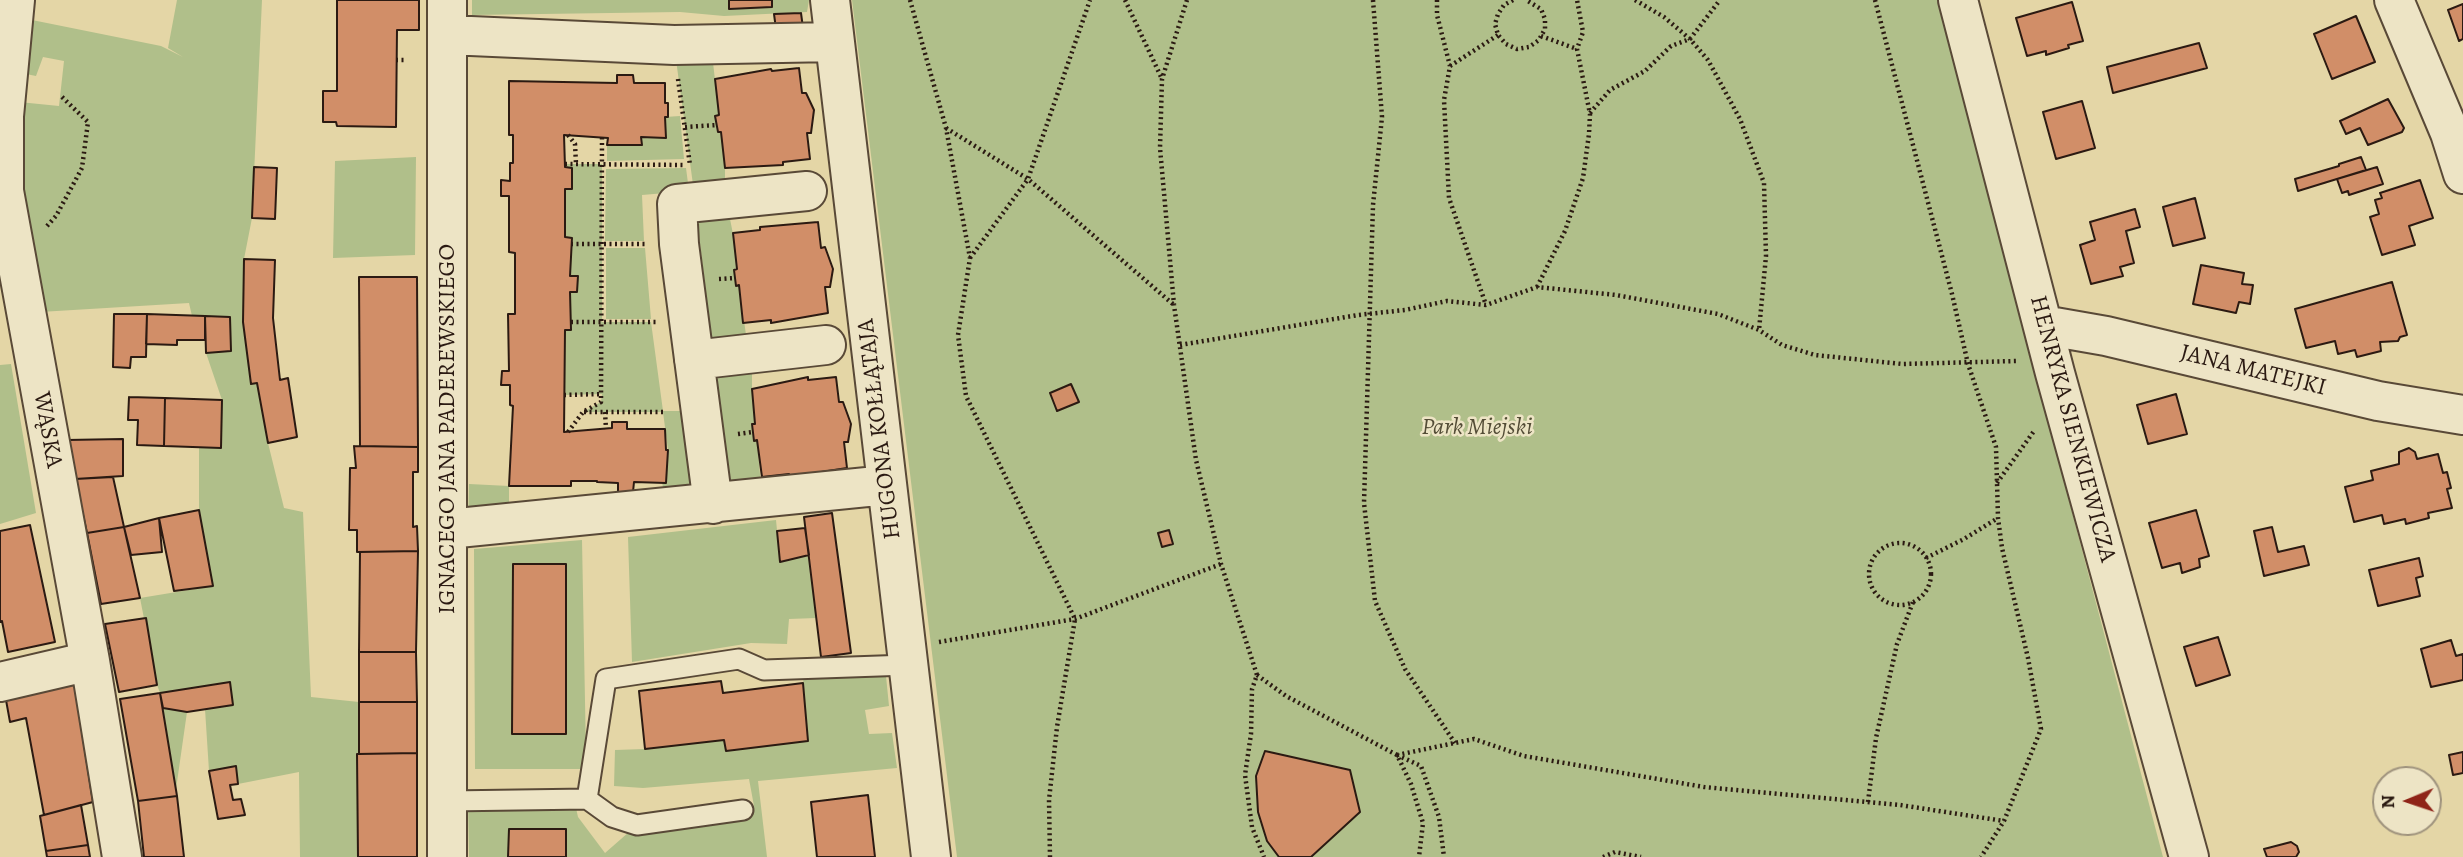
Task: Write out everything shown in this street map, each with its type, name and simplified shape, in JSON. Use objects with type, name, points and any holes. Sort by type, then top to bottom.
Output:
[{"type":"street","name":"WĄSKA","points":[[15,0],[4,116],[4,191],[90,661],[122,857]]},
{"type":"street","name":"HUGONA KOŁŁĄTAJA","points":[[830,0],[887,485],[923,654],[931,857]]},
{"type":"street","name":"HENRYKA SIENKIEWICZA","points":[[1958,0],[2043,325],[2189,857]]},
{"type":"street","points":[[2394,0],[2450,133],[2463,174]]},
{"type":"street","points":[[447,18],[674,45],[835,42]]},
{"type":"street","name":"IGNACEGO JANA PADEREWSKIEGO","points":[[447,18],[447,857]]},
{"type":"street","points":[[713,504],[679,244],[677,204],[807,191]]},
{"type":"street","name":"JANA MATEJKI","points":[[2043,325],[2119,339],[2378,401],[2463,415]]},
{"type":"street","points":[[694,360],[826,345]]},
{"type":"street","points":[[448,529],[887,485]]},
{"type":"street","points":[[0,682],[90,661]]},
{"type":"lane","points":[[587,799],[606,679],[738,659],[764,670],[923,654]]},
{"type":"lane","points":[[448,801],[587,799],[612,817],[637,825],[743,810]]},
{"type":"path","points":[[911,0],[946,128],[970,258],[958,335],[966,396],[1075,619],[1057,727],[1049,800],[1049,857]]},
{"type":"path","points":[[970,258],[1028,179],[1090,0]]},
{"type":"path","points":[[1125,0],[1162,79]]},
{"type":"path","points":[[1187,0],[1162,79],[1160,148],[1174,305],[1196,460],[1221,564],[1256,674],[1252,689],[1251,734],[1245,775],[1252,827],[1264,857]]},
{"type":"path","points":[[1373,0],[1382,117],[1373,205],[1364,503],[1375,601],[1405,669],[1455,743]]},
{"type":"path","points":[[1437,0],[1437,15],[1450,66],[1444,100],[1449,198],[1486,305]]},
{"type":"path","points":[[1513,0],[1504,5],[1495,24],[1498,35],[1506,44],[1517,48],[1529,47],[1539,40],[1545,29],[1541,9],[1526,0]]},
{"type":"path","points":[[1537,287],[1565,230],[1583,178],[1590,114],[1577,49],[1583,32],[1577,0]]},
{"type":"path","points":[[1635,0],[1664,17],[1690,39],[1708,60],[1740,119],[1764,183],[1766,256],[1759,330]]},
{"type":"path","points":[[1590,114],[1610,90],[1645,71],[1671,46],[1690,39],[1720,0]]},
{"type":"path","points":[[1875,0],[1968,364],[1996,447],[1997,518],[2041,729],[2004,821],[1981,857]]},
{"type":"path","points":[[1450,66],[1498,35]]},
{"type":"path","points":[[1541,36],[1577,49]]},
{"type":"path","points":[[674,45],[690,165]]},
{"type":"path","points":[[396,60],[406,60]]},
{"type":"path","points":[[15,254],[28,245],[56,216],[82,168],[88,122],[61,96]]},
{"type":"path","points":[[685,127],[717,124]]},
{"type":"path","points":[[946,128],[1028,179],[1174,305]]},
{"type":"path","points":[[568,135],[575,144],[576,164]]},
{"type":"path","points":[[568,432],[583,412],[601,402],[602,394],[602,138]]},
{"type":"path","points":[[571,244],[649,244]]},
{"type":"path","points":[[1180,345],[1405,310],[1447,300],[1486,305],[1537,287],[1616,295],[1718,314],[1759,330],[1782,345],[1815,355],[1902,364],[2019,361]]},
{"type":"path","points":[[571,322],[656,322]]},
{"type":"path","points":[[564,395],[602,394]]},
{"type":"path","points":[[583,412],[701,411]]},
{"type":"path","points":[[605,412],[606,429]]},
{"type":"path","points":[[1996,484],[2039,425]]},
{"type":"path","points":[[1926,558],[1997,518]]},
{"type":"path","points":[[1868,802],[1879,724],[1897,644],[1913,602],[1928,588],[1930,567],[1920,550],[1902,543],[1883,548],[1871,563],[1871,583],[1882,599],[1902,605],[1913,602]]},
{"type":"path","points":[[923,654],[1075,619],[1221,564]]},
{"type":"path","points":[[1256,674],[1286,696],[1422,766],[1439,817],[1444,857]]},
{"type":"path","points":[[1397,755],[1474,739],[1524,756],[1704,787],[1868,802],[2004,821]]},
{"type":"path","points":[[1397,755],[1412,784],[1423,823],[1419,857]]},
{"type":"path","points":[[1603,857],[1615,852],[1641,857]]},
{"type":"green space","points":[[177,0],[262,0],[252,218],[244,259],[243,322],[251,383],[257,383],[284,508],[303,512],[311,697],[359,702],[359,857],[300,857],[299,772],[238,784],[236,766],[209,771],[205,709],[233,705],[230,683],[160,693],[157,685],[140,598],[213,586],[199,510],[199,447],[221,447],[222,400],[206,353],[231,351],[229,317],[192,316],[189,303],[40,312],[17,188],[19,102],[59,106],[64,61],[43,57],[36,76],[21,73],[27,19],[161,46],[183,57],[168,48]]},
{"type":"green space","points":[[472,0],[729,0],[730,9],[772,7],[772,0],[809,0],[807,12],[724,16],[680,12],[472,15]]},
{"type":"green space","name":"Park Miejski","points":[[852,0],[1937,0],[2163,857],[957,857]]},
{"type":"green space","points":[[674,45],[711,45],[719,115],[715,116],[717,132],[721,132],[725,188],[694,192]]},
{"type":"green space","points":[[680,116],[684,159],[607,161],[607,145],[641,145],[641,137],[666,138],[665,117]]},
{"type":"green space","points":[[416,157],[415,255],[333,258],[335,161]]},
{"type":"green space","points":[[565,164],[602,164],[602,322],[651,322],[663,411],[690,411],[698,483],[665,499],[662,482],[668,462],[668,450],[663,412],[583,412],[601,402],[602,394],[564,395],[565,330],[571,330],[570,292],[577,291],[578,277],[570,276],[572,238],[565,237],[565,189],[572,189],[572,168],[565,167]]},
{"type":"green space","points":[[686,168],[689,191],[642,195],[644,241],[605,241],[606,169]]},
{"type":"green space","points":[[726,199],[733,234],[736,285],[739,285],[747,342],[712,343],[695,203]]},
{"type":"green space","points":[[606,248],[645,248],[651,319],[606,319]]},
{"type":"green space","points":[[752,354],[755,424],[752,425],[754,440],[757,440],[762,498],[730,502],[713,358]]},
{"type":"green space","points":[[11,364],[36,513],[0,524],[0,365]]},
{"type":"green space","points":[[469,484],[509,486],[509,524],[468,527]]},
{"type":"green space","points":[[776,520],[780,562],[809,555],[816,618],[789,619],[787,644],[751,643],[632,662],[628,537]]},
{"type":"green space","points":[[582,540],[586,755],[582,769],[475,769],[474,549]]},
{"type":"green space","points":[[885,666],[889,706],[865,710],[869,734],[892,733],[897,768],[758,781],[767,857],[469,857],[468,800],[574,799],[578,817],[605,853],[637,825],[743,810],[754,806],[749,779],[643,788],[614,786],[615,750],[724,740],[726,751],[808,741],[803,683],[805,669]]},
{"type":"green space","points":[[163,708],[187,712],[176,789]]},
{"type":"building","points":[[337,0],[419,0],[419,30],[397,30],[396,127],[337,126],[336,122],[323,122],[323,91],[337,91]]},
{"type":"building","points":[[729,0],[772,0],[772,7],[729,9]]},
{"type":"building","points":[[2072,2],[2083,41],[2046,55],[2046,51],[2027,56],[2016,18]]},
{"type":"building","points":[[2463,4],[2463,39],[2459,41],[2448,10]]},
{"type":"building","points":[[801,13],[805,43],[778,44],[774,14]]},
{"type":"building","points":[[2356,16],[2375,62],[2332,79],[2314,34]]},
{"type":"building","points":[[2199,43],[2207,68],[2113,93],[2107,67]]},
{"type":"building","points":[[799,68],[802,93],[806,93],[814,110],[811,133],[807,133],[810,159],[783,162],[783,165],[725,168],[721,132],[718,132],[715,116],[719,115],[715,79],[771,69]]},
{"type":"building","points":[[617,75],[633,75],[634,83],[665,83],[665,103],[668,103],[668,117],[665,117],[666,138],[641,137],[642,145],[607,145],[608,138],[564,135],[565,167],[572,168],[572,189],[565,189],[565,237],[572,238],[570,276],[578,276],[577,292],[570,292],[571,330],[565,330],[564,432],[612,428],[612,422],[627,422],[627,429],[665,429],[668,450],[666,483],[634,482],[633,492],[618,492],[618,483],[597,481],[571,481],[571,486],[509,486],[513,406],[510,405],[510,385],[501,385],[502,371],[509,371],[508,314],[515,314],[515,253],[509,252],[509,196],[501,196],[501,180],[510,181],[510,163],[513,163],[513,135],[509,135],[509,81],[617,83]]},
{"type":"building","points":[[2388,99],[2404,128],[2402,132],[2368,145],[2360,128],[2346,134],[2340,121]]},
{"type":"building","points":[[2082,101],[2095,148],[2056,159],[2043,112]]},
{"type":"building","points":[[2361,157],[2366,170],[2298,191],[2295,179]]},
{"type":"building","points":[[254,167],[277,168],[275,219],[252,218]]},
{"type":"building","points":[[2377,167],[2383,184],[2349,195],[2348,191],[2342,193],[2337,179]]},
{"type":"building","points":[[2420,180],[2433,218],[2409,226],[2415,245],[2382,255],[2370,217],[2379,214],[2375,200],[2382,198],[2380,193]]},
{"type":"building","points":[[2195,198],[2205,238],[2173,246],[2163,207]]},
{"type":"building","points":[[2135,209],[2140,227],[2126,231],[2134,263],[2120,267],[2123,276],[2091,284],[2080,245],[2095,240],[2090,222]]},
{"type":"building","points":[[818,222],[821,248],[825,247],[833,269],[830,287],[825,287],[828,313],[771,323],[771,320],[743,323],[739,285],[736,286],[734,270],[737,269],[733,233],[760,230],[760,227]]},
{"type":"building","points":[[244,259],[275,260],[273,318],[280,380],[288,378],[297,437],[268,443],[257,383],[251,384],[243,322]]},
{"type":"building","points":[[2201,265],[2244,273],[2242,284],[2253,285],[2250,304],[2239,302],[2236,313],[2193,304]]},
{"type":"building","points":[[359,277],[417,277],[418,447],[360,446]]},
{"type":"building","points":[[2392,282],[2407,335],[2400,337],[2398,341],[2380,342],[2381,351],[2357,357],[2355,350],[2338,354],[2335,341],[2306,348],[2295,309]]},
{"type":"building","points":[[114,314],[147,314],[146,357],[131,357],[130,368],[113,367]]},
{"type":"building","points":[[147,314],[205,316],[205,340],[177,340],[177,345],[146,344]]},
{"type":"building","points":[[205,316],[230,317],[231,351],[206,353]]},
{"type":"building","points":[[808,377],[808,380],[836,377],[839,402],[843,402],[851,424],[848,442],[844,442],[847,468],[789,477],[789,474],[762,477],[752,424],[755,424],[752,389]]},
{"type":"building","points":[[1071,384],[1079,402],[1057,411],[1050,393]]},
{"type":"building","points":[[2176,394],[2187,434],[2148,444],[2137,405]]},
{"type":"building","points":[[129,397],[165,398],[164,446],[137,445],[138,420],[128,420]]},
{"type":"building","points":[[165,398],[222,400],[221,448],[164,446]]},
{"type":"building","points":[[123,439],[123,476],[75,479],[67,440]]},
{"type":"building","points":[[354,446],[418,447],[418,472],[413,472],[413,527],[417,526],[418,551],[357,552],[357,530],[349,530],[350,468],[356,468]]},
{"type":"building","points":[[2409,448],[2415,452],[2417,459],[2438,454],[2443,473],[2447,472],[2451,488],[2447,489],[2452,508],[2428,513],[2429,518],[2406,524],[2405,519],[2384,524],[2382,515],[2354,522],[2345,487],[2373,480],[2371,471],[2399,464],[2399,452]]},
{"type":"building","points":[[113,477],[124,527],[87,533],[75,479]]},
{"type":"building","points":[[199,510],[213,586],[174,591],[159,518]]},
{"type":"building","points":[[2196,510],[2209,556],[2199,559],[2200,567],[2182,573],[2180,563],[2162,568],[2149,523]]},
{"type":"building","points":[[832,513],[851,653],[821,657],[804,517]]},
{"type":"building","points":[[159,518],[162,552],[131,555],[124,527]]},
{"type":"building","points":[[30,525],[55,642],[8,652],[2,621],[0,622],[0,531]]},
{"type":"building","points":[[124,527],[140,598],[101,604],[87,533]]},
{"type":"building","points":[[2272,527],[2278,552],[2304,546],[2309,565],[2264,576],[2254,531]]},
{"type":"building","points":[[805,528],[809,555],[780,562],[777,531]]},
{"type":"building","points":[[1169,530],[1173,544],[1162,547],[1158,533]]},
{"type":"building","points":[[418,551],[416,652],[359,652],[360,552]]},
{"type":"building","points":[[2419,558],[2423,576],[2416,578],[2420,596],[2378,606],[2369,570]]},
{"type":"building","points":[[513,564],[566,564],[566,734],[512,734]]},
{"type":"building","points":[[146,618],[157,685],[119,692],[105,624]]},
{"type":"building","points":[[2218,637],[2230,675],[2196,686],[2184,647]]},
{"type":"building","points":[[2451,640],[2456,656],[2463,654],[2463,680],[2431,687],[2421,649]]},
{"type":"building","points":[[359,652],[416,652],[417,702],[359,702]]},
{"type":"building","points":[[73,674],[93,802],[44,815],[26,718],[10,722],[4,689]]},
{"type":"building","points":[[721,681],[723,693],[803,683],[808,741],[726,751],[724,740],[645,749],[639,691]]},
{"type":"building","points":[[230,682],[233,705],[187,712],[163,708],[160,693]]},
{"type":"building","points":[[160,693],[177,796],[138,801],[120,699]]},
{"type":"building","points":[[359,702],[417,702],[417,753],[359,754]]},
{"type":"building","points":[[1265,751],[1350,770],[1360,812],[1311,857],[1279,857],[1267,841],[1258,812],[1256,776]]},
{"type":"building","points":[[2463,752],[2463,773],[2453,775],[2449,755]]},
{"type":"building","points":[[417,753],[417,857],[358,857],[357,754]]},
{"type":"building","points":[[236,766],[238,784],[230,785],[233,800],[241,799],[245,815],[218,819],[209,771]]},
{"type":"building","points":[[868,795],[875,857],[817,857],[811,802]]},
{"type":"building","points":[[177,796],[184,857],[144,857],[138,801]]},
{"type":"building","points":[[81,805],[88,845],[46,851],[40,816]]},
{"type":"building","points":[[509,829],[566,829],[566,857],[508,857]]},
{"type":"building","points":[[2291,842],[2297,846],[2299,852],[2296,857],[2267,857],[2264,849]]},
{"type":"building","points":[[88,845],[90,857],[47,857],[46,851]]}]
